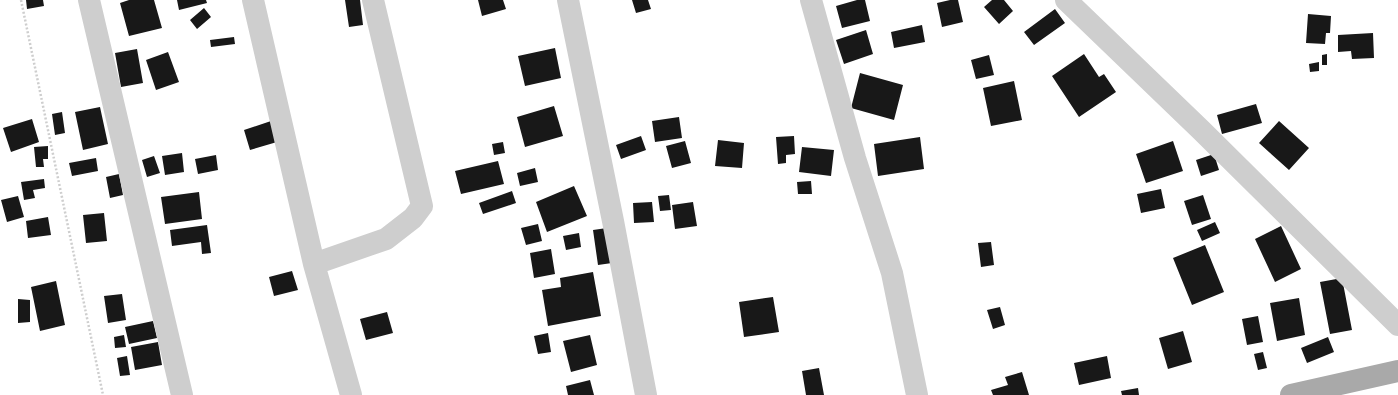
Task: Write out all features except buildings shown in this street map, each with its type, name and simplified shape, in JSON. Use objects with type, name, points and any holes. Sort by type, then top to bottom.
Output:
[{"type":"main road","points":[[1291,395],[1398,371]]},
{"type":"street","points":[[89,0],[182,395]]},
{"type":"street","points":[[253,0],[314,264],[351,395]]},
{"type":"street","points":[[314,264],[386,239],[413,218],[422,206],[373,0]]},
{"type":"street","points":[[568,0],[613,221],[646,395]]},
{"type":"street","points":[[811,0],[855,158],[892,273],[917,395]]},
{"type":"street","points":[[1066,0],[1201,130],[1398,325]]},
{"type":"path","points":[[21,0],[104,395]]}]
